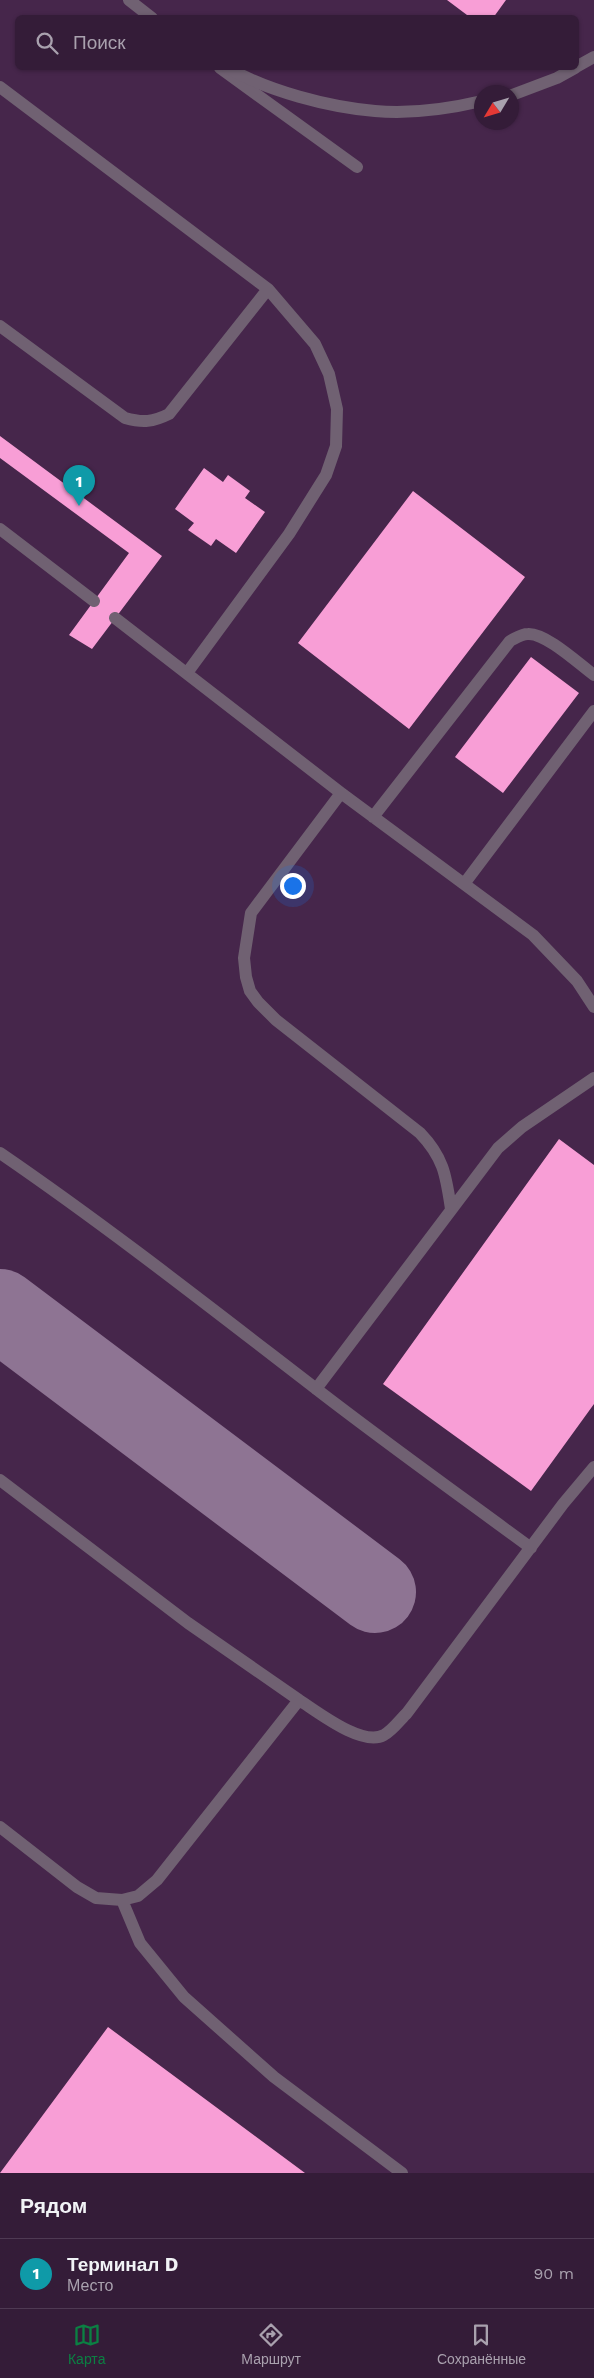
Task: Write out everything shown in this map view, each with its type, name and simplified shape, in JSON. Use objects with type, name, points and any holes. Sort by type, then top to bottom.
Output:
[{"type":"street","points":[[129,0],[148,15]]},
{"type":"street","points":[[579,65],[594,56]]},
{"type":"street","points":[[223,70],[357,167]]},
{"type":"street","points":[[233,70],[278,89],[327,103],[375,111],[422,110],[474,102]]},
{"type":"street","points":[[519,92],[557,78],[571,70]]},
{"type":"street","points":[[0,87],[268,289],[315,344],[329,374],[337,409],[336,446],[326,475],[289,534],[187,673]]},
{"type":"street","points":[[0,326],[126,418],[142,423],[157,420],[169,414],[268,289]]},
{"type":"street","points":[[0,530],[94,602]]},
{"type":"street","points":[[116,618],[341,793],[533,935],[577,981],[594,1007]]},
{"type":"street","points":[[374,816],[510,641],[521,635],[540,636],[594,675]]},
{"type":"street","points":[[464,884],[594,711]]},
{"type":"street","points":[[341,793],[251,912],[245,944],[246,977],[250,991],[276,1020],[420,1133],[434,1147],[442,1163],[451,1209]]},
{"type":"street","points":[[316,1389],[498,1148],[522,1127],[594,1078]]},
{"type":"street","points":[[0,1154],[56,1192],[207,1304],[316,1389],[531,1548]]},
{"type":"street","points":[[0,1480],[188,1623],[334,1723],[354,1733],[372,1738],[384,1735],[407,1713],[563,1504],[594,1467]]},
{"type":"street","points":[[0,1827],[77,1887],[96,1898],[122,1900],[138,1896],[157,1880],[300,1700]]},
{"type":"street","points":[[122,1900],[140,1943],[184,1997],[274,2077],[402,2173]]},
{"type":"building","points":[[447,0],[506,0],[495,15],[467,15]]},
{"type":"building","points":[[0,436],[162,556],[92,649],[69,635],[129,553],[0,458]]},
{"type":"building","points":[[204,468],[223,482],[228,475],[250,491],[245,498],[265,512],[236,553],[216,539],[211,546],[188,530],[194,523],[175,509]]},
{"type":"building","points":[[413,491],[525,577],[409,729],[298,643]]},
{"type":"building","points":[[531,657],[579,693],[503,793],[455,757]]},
{"type":"building","points":[[559,1139],[594,1165],[594,1404],[531,1491],[383,1384]]},
{"type":"building","points":[[108,2027],[305,2173],[0,2173]]},
{"type":"taxiway","points":[[0,1310],[375,1592]]},
{"type":"place","name":"Терминал D","points":[[79,506]]}]
